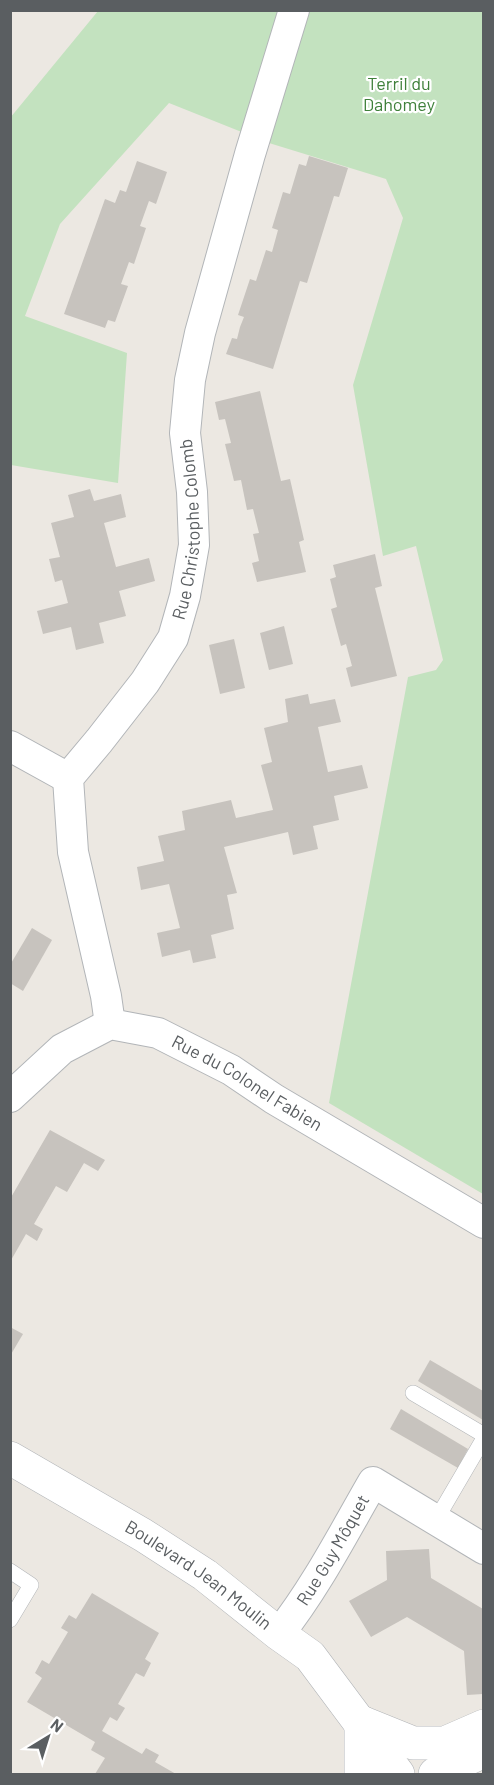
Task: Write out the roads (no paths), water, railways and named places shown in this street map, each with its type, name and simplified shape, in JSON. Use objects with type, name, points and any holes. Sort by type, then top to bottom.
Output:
[{"type":"street","name":"Rue Christophe Colomb","points":[[68,778],[145,682],[172,638],[185,596],[194,545],[192,492],[184,433],[190,380],[200,333],[250,154],[294,10]]},
{"type":"street","points":[[10,746],[68,778],[73,852],[106,996],[110,1024],[62,1049],[10,1097]]},
{"type":"street","name":"Rue du Colonel Fabien","points":[[110,1024],[158,1033],[231,1070],[274,1099],[483,1223]]},
{"type":"street","name":"Boulevard Jean Moulin","points":[[10,1458],[100,1509],[205,1575],[310,1656],[398,1774]]},
{"type":"street","name":"Rue Guy Môquet","points":[[279,1634],[309,1592],[373,1482],[483,1549]]},
{"type":"street","points":[[362,1774],[361,1722],[413,1743],[445,1743],[483,1726]]},
{"type":"street","points":[[435,1774],[483,1750]]},
{"type":"lane","points":[[413,1393],[483,1437],[436,1520]]},
{"type":"lane","points":[[10,1571],[31,1585],[10,1620]]},
{"type":"park label","name":"Terril du Dahomey","points":[[399,94]]}]
